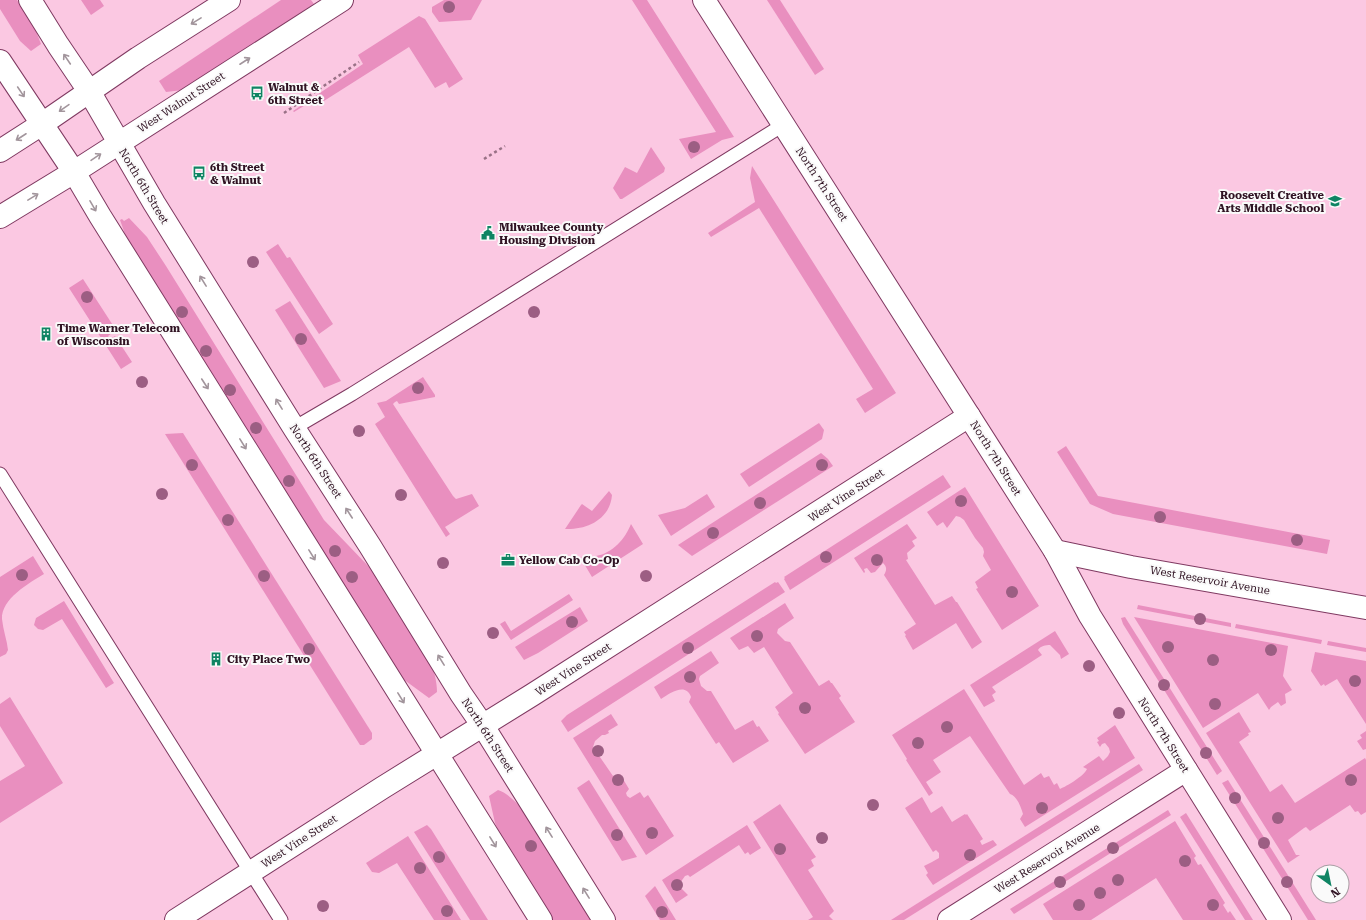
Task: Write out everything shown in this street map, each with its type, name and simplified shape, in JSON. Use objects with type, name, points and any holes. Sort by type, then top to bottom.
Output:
[{"type":"main road","name":"North 6th Street","points":[[30,0],[89,91],[118,143],[294,428],[370,546],[461,694],[483,726],[604,920]]},
{"type":"main road","points":[[0,151],[152,49],[229,0]]},
{"type":"main road","name":"West Walnut Street","points":[[0,217],[74,172],[342,0]]},
{"type":"main road","name":"North 7th Street","points":[[704,0],[1055,551],[1090,616],[1280,920]]},
{"type":"main road","points":[[0,61],[74,172],[100,216],[541,920]]},
{"type":"main road","name":"West Vine Street","points":[[176,920],[969,416]]},
{"type":"main road","name":"West Reservoir Avenue","points":[[1055,551],[1131,567],[1366,608]]},
{"type":"main road","name":"West Reservoir Avenue","points":[[949,920],[1186,770]]},
{"type":"lane","points":[[294,428],[352,394],[783,125]]},
{"type":"lane","points":[[0,474],[281,920]]},
{"type":"path","points":[[284,113],[359,62]]},
{"type":"path","points":[[484,160],[506,146]]},
{"type":"shaded area","points":[[0,0],[17,0],[34,26],[41,44],[31,51],[20,41],[0,9]]},
{"type":"shaded area","points":[[81,0],[100,0],[104,6],[91,15]]},
{"type":"shaded area","points":[[281,0],[311,0],[314,4],[183,90],[166,92],[159,81]]},
{"type":"shaded area","points":[[444,0],[482,0],[471,20],[439,22],[432,12],[432,7]]},
{"type":"shaded area","points":[[632,0],[647,0],[734,137],[722,140],[691,159],[679,139],[716,132]]},
{"type":"shaded area","points":[[767,0],[780,0],[824,69],[815,75]]},
{"type":"shaded area","points":[[419,16],[425,19],[463,79],[449,88],[446,82],[435,88],[409,47],[316,106],[312,101],[294,112],[293,111],[363,64],[358,55]]},
{"type":"shaded area","points":[[651,147],[665,168],[664,172],[620,199],[613,188],[625,167],[637,173]]},
{"type":"shaded area","points":[[752,166],[896,393],[865,413],[856,399],[873,389],[759,208],[711,237],[708,233],[755,202],[750,178]]},
{"type":"shaded area","points":[[129,218],[147,237],[166,266],[324,520],[373,571],[430,660],[435,676],[437,692],[429,698],[403,679],[126,237],[120,220],[122,219],[124,221]]},
{"type":"shaded area","points":[[278,244],[287,258],[290,257],[333,324],[319,334],[266,252]]},
{"type":"shaded area","points":[[83,279],[116,330],[108,336],[110,339],[115,336],[132,362],[121,369],[69,288]]},
{"type":"shaded area","points":[[290,301],[341,381],[324,388],[275,310]]},
{"type":"shaded area","points":[[423,377],[435,397],[399,404],[397,401],[393,404],[453,496],[456,499],[472,494],[479,506],[445,527],[450,534],[446,537],[375,424],[385,417],[377,403],[386,401]]},
{"type":"shaded area","points":[[819,423],[824,430],[822,439],[749,487],[740,474]]},
{"type":"shaded area","points":[[183,433],[372,733],[372,739],[364,745],[360,745],[165,434]]},
{"type":"shaded area","points":[[1066,446],[1098,496],[1330,540],[1327,554],[1113,514],[1090,504],[1057,452]]},
{"type":"shaded area","points":[[821,453],[833,466],[692,556],[678,545]]},
{"type":"shaded area","points":[[943,475],[951,487],[790,590],[784,577]]},
{"type":"shaded area","points":[[965,487],[1039,606],[1002,630],[976,589],[978,588],[975,582],[991,570],[983,556],[983,548],[964,520],[960,517],[956,516],[947,528],[943,522],[937,526],[927,512]]},
{"type":"shaded area","points":[[609,491],[612,495],[610,504],[602,517],[596,522],[581,528],[565,529],[582,504],[592,511]]},
{"type":"shaded area","points":[[707,494],[715,507],[671,536],[658,515],[685,508]]},
{"type":"shaded area","points":[[631,524],[643,544],[592,577],[580,557],[596,556],[613,549],[622,540]]},
{"type":"shaded area","points":[[907,524],[917,538],[912,541],[915,546],[907,553],[908,559],[906,560],[935,605],[952,596],[957,602],[982,642],[972,649],[956,623],[913,650],[904,632],[916,624],[884,575],[886,567],[883,563],[875,572],[871,573],[867,568],[864,569],[864,573],[854,558]]},
{"type":"shaded area","points":[[33,556],[44,574],[17,592],[6,605],[2,619],[8,650],[6,654],[0,657],[0,577]]},
{"type":"shaded area","points":[[775,582],[778,582],[785,592],[568,732],[561,721],[567,715]]},
{"type":"shaded area","points":[[569,594],[573,600],[511,640],[500,624],[505,621],[511,631]]},
{"type":"shaded area","points":[[64,601],[114,683],[106,688],[62,619],[43,630],[38,629],[34,625],[36,618]]},
{"type":"shaded area","points":[[785,603],[794,618],[778,629],[777,633],[785,641],[790,642],[819,686],[829,680],[832,683],[841,696],[839,698],[855,722],[805,754],[778,714],[779,713],[775,707],[793,693],[764,647],[754,653],[748,646],[739,650],[730,638]]},
{"type":"shaded area","points":[[1138,605],[1231,623],[1231,627],[1137,609]]},
{"type":"shaded area","points":[[580,607],[588,621],[538,653],[524,660],[515,647]]},
{"type":"shaded area","points":[[1125,617],[1222,771],[1217,775],[1123,624],[1121,618]]},
{"type":"shaded area","points":[[1134,617],[1288,646],[1283,676],[1292,690],[1285,694],[1286,703],[1281,706],[1278,702],[1269,710],[1258,693],[1203,728]]},
{"type":"shaded area","points":[[1236,624],[1322,640],[1321,644],[1235,628]]},
{"type":"shaded area","points":[[1055,631],[1069,654],[1061,659],[1060,655],[1050,645],[1040,648],[1038,650],[1042,655],[992,687],[996,692],[992,695],[995,701],[984,707],[970,685]]},
{"type":"shaded area","points":[[1328,641],[1366,648],[1366,652],[1327,645]]},
{"type":"shaded area","points":[[711,651],[719,663],[700,676],[699,679],[701,686],[707,691],[711,691],[735,730],[753,720],[769,741],[733,763],[719,742],[716,744],[689,702],[691,697],[689,693],[682,689],[661,699],[654,687]]},
{"type":"shaded area","points":[[1315,652],[1366,661],[1366,724],[1337,679],[1325,686],[1324,684],[1321,686],[1311,671]]},
{"type":"shaded area","points":[[964,689],[1024,785],[1041,773],[1044,778],[1049,776],[1054,785],[1057,783],[1060,789],[1067,786],[1085,772],[1087,769],[1083,767],[1099,756],[1103,761],[1108,756],[1110,752],[1109,748],[1105,743],[1100,747],[1097,742],[1099,741],[1097,738],[1115,725],[1135,758],[1025,827],[1020,819],[1023,814],[1021,808],[1015,797],[1010,794],[970,736],[933,760],[941,772],[926,782],[933,793],[929,796],[892,735]]},
{"type":"shaded area","points":[[10,697],[63,783],[0,823],[0,781],[25,766],[0,726],[0,704]]},
{"type":"shaded area","points":[[1239,712],[1251,732],[1239,742],[1270,792],[1282,784],[1295,803],[1365,758],[1366,812],[1361,815],[1358,811],[1355,812],[1350,805],[1310,831],[1306,827],[1304,828],[1288,840],[1296,855],[1300,855],[1288,863],[1206,733]]},
{"type":"shaded area","points":[[611,714],[618,725],[608,731],[609,733],[602,735],[595,741],[593,747],[613,776],[620,774],[629,789],[626,793],[627,796],[630,798],[640,792],[644,798],[648,795],[674,836],[646,855],[573,738]]},
{"type":"shaded area","points":[[1366,731],[1366,749],[1363,750],[1357,741],[1362,738],[1360,735]]},
{"type":"shaded area","points":[[1139,764],[1143,770],[904,920],[891,920]]},
{"type":"shaded area","points":[[589,780],[637,857],[622,861],[577,788]]},
{"type":"shaded area","points":[[1228,780],[1316,920],[1308,920],[1222,783]]},
{"type":"shaded area","points":[[498,790],[509,796],[525,811],[594,920],[553,920],[503,841],[495,823],[489,796]]},
{"type":"shaded area","points":[[922,797],[931,813],[942,806],[952,822],[967,814],[983,839],[980,841],[982,845],[993,840],[997,845],[933,885],[926,875],[928,873],[924,866],[939,858],[939,853],[936,850],[933,852],[905,808]]},
{"type":"shaded area","points":[[780,804],[816,857],[811,860],[814,866],[808,870],[834,911],[829,916],[833,920],[808,920],[813,917],[753,822]]},
{"type":"shaded area","points":[[1168,810],[1171,815],[1014,914],[1010,909]]},
{"type":"shaded area","points":[[1186,813],[1253,920],[1245,920],[1180,817]]},
{"type":"shaded area","points":[[1175,821],[1196,856],[1194,858],[1198,865],[1201,864],[1225,903],[1223,905],[1228,913],[1230,911],[1236,920],[1183,920],[1156,878],[1091,920],[1053,920],[1043,904]]},
{"type":"shaded area","points":[[427,825],[431,829],[488,920],[470,920],[414,832]]},
{"type":"shaded area","points":[[747,825],[761,848],[750,855],[748,852],[745,854],[739,845],[690,877],[688,875],[685,876],[680,883],[681,888],[688,895],[676,903],[662,880]]},
{"type":"shaded area","points":[[408,836],[461,920],[434,920],[397,863],[379,873],[372,872],[366,863]]},
{"type":"shaded area","points":[[655,886],[676,920],[660,920],[645,896]]},
{"type":"place","name":"Walnut & 6th Street","points":[[257,93]]},
{"type":"place","name":"6th Street & Walnut","points":[[199,173]]},
{"type":"place","name":"Roosevelt Creative Arts Middle School","points":[[1335,201]]},
{"type":"place","name":"Milwaukee County Housing Division","points":[[488,233]]},
{"type":"place","name":"Time Warner Telecom of Wisconsin","points":[[46,334]]},
{"type":"place","name":"Yellow Cab Co-Op","points":[[508,560]]},
{"type":"place","name":"City Place Two","points":[[216,659]]}]
